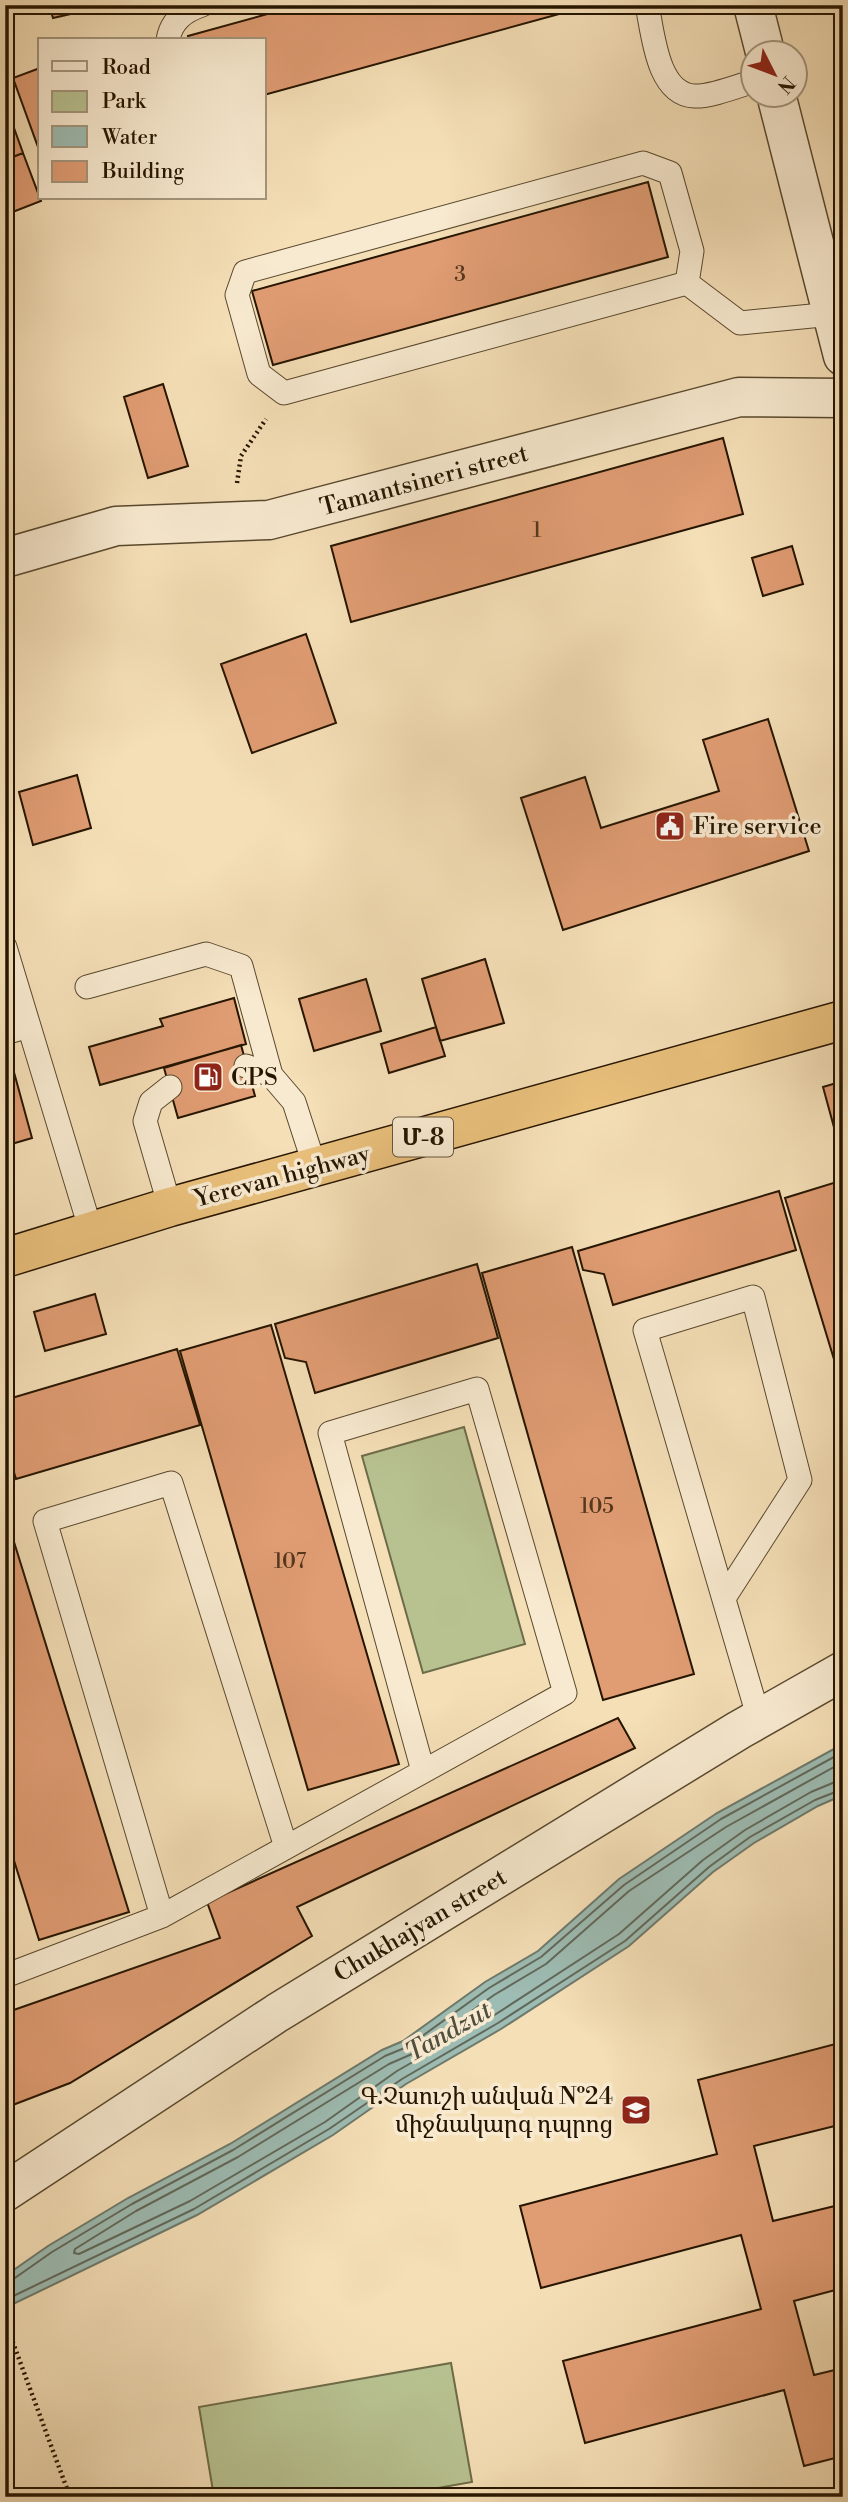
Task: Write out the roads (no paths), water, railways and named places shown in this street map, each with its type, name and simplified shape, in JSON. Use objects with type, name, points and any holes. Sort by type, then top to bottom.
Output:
[{"type":"highway","name":"Yerevan highway","points":[[5,1258],[170,1207],[843,1020]]},
{"type":"street","points":[[753,5],[761,38]]},
{"type":"street","points":[[780,108],[843,356]]},
{"type":"street","name":"Tamantsineri street","points":[[5,558],[116,526],[270,520],[739,397],[843,398]]},
{"type":"street","name":"Chukhajyan street","points":[[5,2192],[277,2013],[759,1719],[843,1671]]},
{"type":"lane","points":[[169,38],[173,24],[182,15],[202,5]]},
{"type":"lane","points":[[647,5],[661,66],[669,84],[682,94],[696,97],[740,85]]},
{"type":"lane","points":[[643,163],[670,173],[692,251],[687,282],[284,393],[259,374],[237,295],[246,272],[643,163]]},
{"type":"lane","points":[[687,282],[740,323],[832,314]]},
{"type":"lane","points":[[5,947],[91,1231]]},
{"type":"lane","points":[[87,987],[206,954],[241,966],[271,1075],[294,1102],[315,1167]]},
{"type":"lane","points":[[5,1033],[29,1026]]},
{"type":"lane","points":[[246,1066],[271,1075]]},
{"type":"lane","points":[[170,1087],[151,1101],[145,1121],[170,1207]]},
{"type":"lane","points":[[723,1598],[800,1480],[753,1297],[645,1330],[723,1598],[759,1719]]},
{"type":"lane","points":[[5,1976],[162,1916],[565,1693],[477,1388],[330,1433],[424,1771]]},
{"type":"lane","points":[[162,1916],[45,1521],[171,1483],[286,1847]]},
{"type":"water","name":"Tandzut","points":[[843,1744],[843,1795],[818,1806],[754,1843],[713,1872],[629,1946],[501,2029],[406,2084],[333,2135],[197,2215],[5,2308],[5,2276],[48,2246],[128,2198],[230,2144],[382,2050],[403,2041],[485,1982],[538,1951],[619,1879],[717,1813]]},
{"type":"place","name":"Fire service","points":[[670,826]]},
{"type":"place","name":"CPS","points":[[208,1077]]},
{"type":"place","name":"Գ.Չաուշի անվան №24 միջնակարգ դպրոց","points":[[636,2110]]}]
